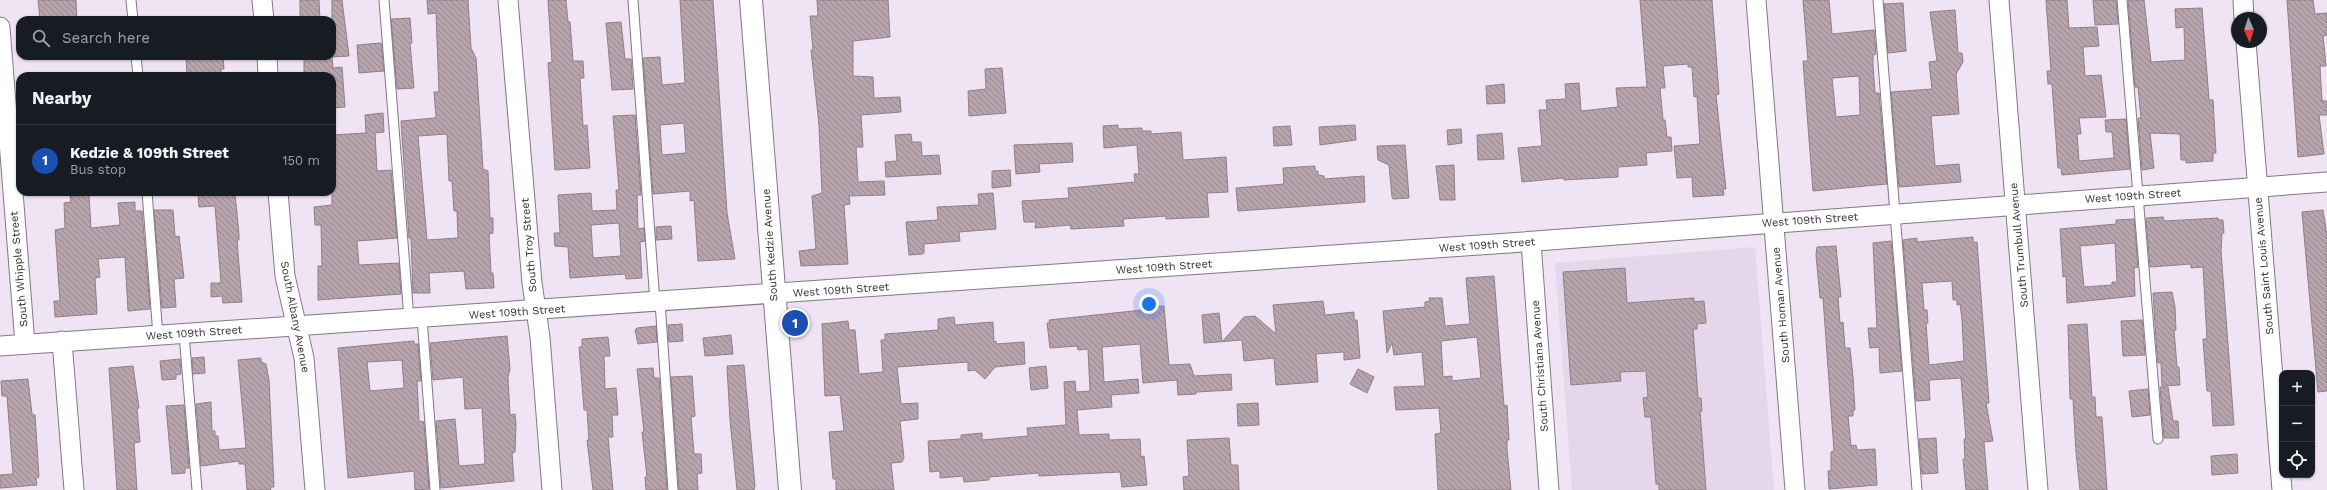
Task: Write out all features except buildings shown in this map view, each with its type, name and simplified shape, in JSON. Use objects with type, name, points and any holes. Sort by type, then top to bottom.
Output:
[{"type":"main road","name":"South Kedzie Avenue","points":[[751,0],[790,490]]},
{"type":"street","points":[[262,0],[264,16]]},
{"type":"street","name":"South Troy Street","points":[[508,0],[552,490]]},
{"type":"street","name":"South Homan Avenue","points":[[1756,0],[1795,490]]},
{"type":"street","name":"South Trumbull Avenue","points":[[1999,0],[2038,490]]},
{"type":"street","points":[[2243,0],[2244,12]]},
{"type":"street","name":"South Whipple Street","points":[[0,27],[25,344]]},
{"type":"street","name":"South Saint Louis Avenue","points":[[2246,48],[2282,490]]},
{"type":"street","points":[[267,60],[268,72]]},
{"type":"street","name":"West 109th Street","points":[[0,346],[1531,242],[2327,182]]},
{"type":"street","name":"South Albany Avenue","points":[[278,196],[285,276],[304,358],[315,490]]},
{"type":"street","name":"South Christiana Avenue","points":[[1531,242],[1549,490]]},
{"type":"street","points":[[62,341],[74,490]]},
{"type":"lane","points":[[132,0],[133,16]]},
{"type":"lane","points":[[384,0],[415,319],[435,490]]},
{"type":"lane","points":[[633,0],[673,490]]},
{"type":"lane","points":[[1878,0],[1917,490]]},
{"type":"lane","points":[[2122,0],[2158,439]]},
{"type":"lane","points":[[136,60],[138,72]]},
{"type":"lane","points":[[147,196],[158,336]]},
{"type":"lane","points":[[184,334],[197,490]]},
{"type":"shaded area","points":[[1755,247],[1774,490],[1572,490],[1555,263]]},
{"type":"place","name":"Kedzie & 109th Street","points":[[795,323]]}]
